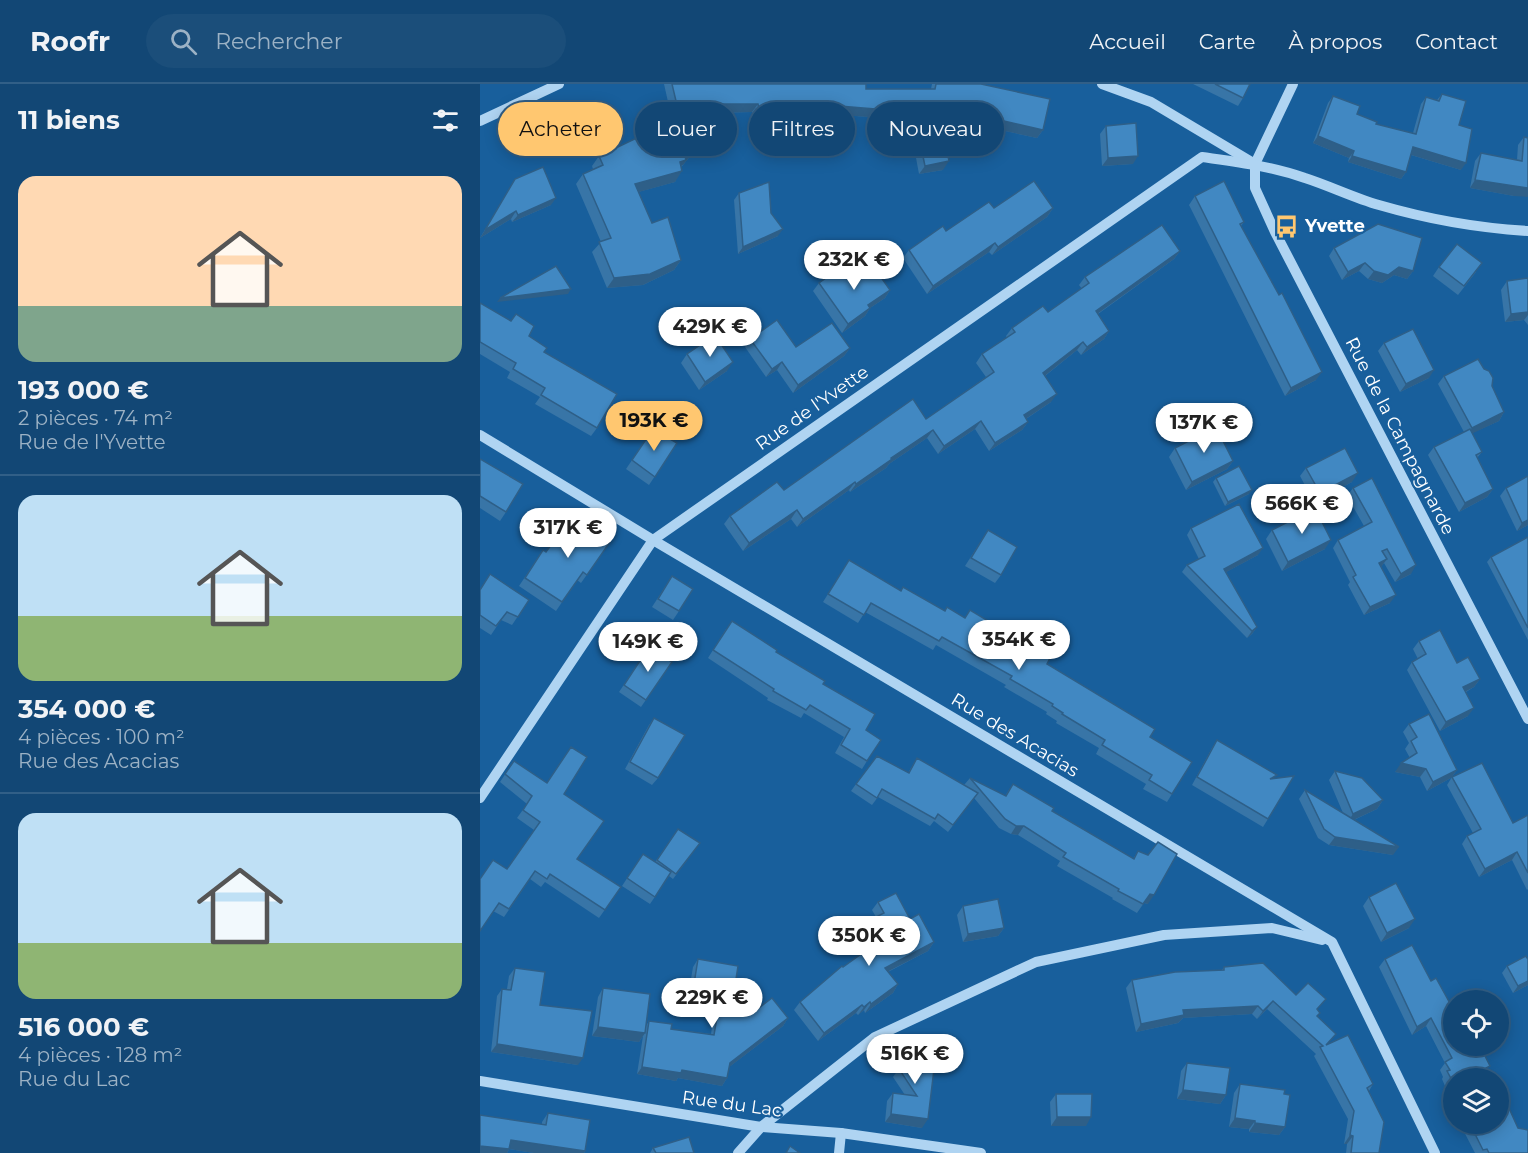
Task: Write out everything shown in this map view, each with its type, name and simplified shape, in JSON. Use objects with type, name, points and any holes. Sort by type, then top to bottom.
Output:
[{"type":"street","points":[[480,121],[559,84]]},
{"type":"street","points":[[1102,84],[1151,102],[1255,164],[1304,177],[1377,205],[1423,217],[1528,231]]},
{"type":"street","points":[[1255,164],[1293,84]]},
{"type":"street","name":"Rue de l'Yvette","points":[[480,798],[653,540],[1202,157],[1255,164]]},
{"type":"street","name":"Rue de la Campagnarde","points":[[1255,164],[1255,188],[1268,217],[1528,719]]},
{"type":"street","name":"Rue des Acacias","points":[[480,435],[1332,942]]},
{"type":"street","points":[[738,1153],[761,1127],[875,1037],[1036,962],[1164,934],[1272,928],[1332,942],[1436,1153]]},
{"type":"street","name":"Rue du Lac","points":[[480,1081],[761,1127],[841,1133],[981,1153]]},
{"type":"street","points":[[839,1153],[841,1133]]},
{"type":"building","points":[[672,84],[866,84],[866,89],[935,89],[936,84],[981,84],[1050,99],[1043,130],[1004,121],[1004,102],[867,102],[867,108],[855,107],[855,102],[737,104],[737,102],[676,102]]},
{"type":"building","points":[[1215,84],[1250,84],[1243,98]]},
{"type":"building","points":[[1442,94],[1466,101],[1459,125],[1472,129],[1466,163],[1413,147],[1406,172],[1352,156],[1354,151],[1318,136],[1333,96],[1360,106],[1357,114],[1377,122],[1376,124],[1416,134],[1426,97],[1439,101]]},
{"type":"building","points":[[1136,123],[1138,156],[1108,158],[1106,126]]},
{"type":"building","points":[[1524,137],[1528,138],[1528,188],[1475,180],[1481,153],[1522,161]]},
{"type":"building","points":[[635,139],[635,156],[685,156],[686,160],[680,162],[682,171],[635,184],[652,223],[668,217],[681,260],[650,274],[614,278],[599,242],[611,238],[583,174],[603,165],[599,156],[623,156],[623,144]]},
{"type":"building","points":[[923,156],[948,156],[949,161],[925,166]]},
{"type":"building","points":[[543,167],[556,198],[518,215],[516,211],[485,230],[515,179]]},
{"type":"building","points":[[1034,181],[1053,208],[998,247],[995,243],[933,286],[909,250],[943,226],[946,231],[989,202],[994,208]]},
{"type":"building","points":[[1224,181],[1244,222],[1240,224],[1279,295],[1282,293],[1322,372],[1291,388],[1195,196]]},
{"type":"building","points":[[769,182],[771,213],[783,229],[743,247],[739,193]]},
{"type":"building","points":[[1378,224],[1422,238],[1413,271],[1399,267],[1388,275],[1374,271],[1365,263],[1348,272],[1334,248]]},
{"type":"building","points":[[1162,225],[1180,251],[1096,311],[1109,331],[1087,347],[1083,342],[1043,373],[1057,394],[1024,415],[1028,422],[995,443],[981,421],[944,446],[933,430],[803,519],[797,510],[749,543],[730,516],[777,482],[784,490],[913,399],[926,419],[994,372],[982,354],[1015,332],[1012,328],[1043,306],[1048,312],[1089,283],[1085,277]]},
{"type":"building","points":[[1457,244],[1482,263],[1464,286],[1439,267]]},
{"type":"building","points":[[871,263],[890,290],[868,305],[870,308],[848,324],[819,283],[840,268],[848,279]]},
{"type":"building","points":[[556,266],[571,289],[500,298]]},
{"type":"building","points":[[1528,278],[1528,312],[1511,314],[1507,281]]},
{"type":"building","points":[[480,303],[511,321],[516,314],[534,326],[529,336],[547,348],[544,352],[617,394],[597,428],[541,395],[545,388],[513,369],[516,363],[480,342]]},
{"type":"building","points":[[777,320],[796,347],[832,323],[850,348],[798,385],[782,362],[772,369],[750,339]]},
{"type":"building","points":[[1413,329],[1434,370],[1406,384],[1384,343]]},
{"type":"building","points":[[715,335],[733,362],[705,382],[687,354]]},
{"type":"building","points":[[1478,359],[1493,378],[1492,386],[1504,412],[1472,428],[1444,376]]},
{"type":"building","points":[[1216,427],[1233,461],[1192,482],[1175,448]]},
{"type":"building","points":[[653,429],[677,443],[655,477],[632,460]]},
{"type":"building","points":[[1470,429],[1482,452],[1476,455],[1493,489],[1465,503],[1434,447]]},
{"type":"building","points":[[1345,448],[1358,473],[1320,493],[1306,468]]},
{"type":"building","points":[[480,459],[523,484],[506,512],[480,496]]},
{"type":"building","points":[[1239,466],[1252,490],[1228,502],[1216,478]]},
{"type":"building","points":[[1528,476],[1528,520],[1522,523],[1506,488]]},
{"type":"building","points":[[1372,478],[1416,565],[1401,574],[1387,549],[1382,551],[1387,559],[1379,563],[1396,595],[1370,607],[1353,577],[1356,575],[1338,540],[1372,522],[1353,488]]},
{"type":"building","points":[[1239,504],[1263,548],[1224,569],[1257,627],[1252,631],[1187,565],[1205,556],[1191,528]]},
{"type":"building","points":[[1315,508],[1331,540],[1288,562],[1272,530]]},
{"type":"building","points":[[573,515],[610,542],[587,575],[583,572],[562,602],[525,578],[543,550],[546,552]]},
{"type":"building","points":[[988,530],[1017,547],[1001,575],[971,558]]},
{"type":"building","points":[[1528,537],[1528,628],[1491,557]]},
{"type":"building","points":[[849,560],[901,591],[903,587],[945,611],[947,607],[965,618],[970,610],[1050,658],[1047,664],[1155,729],[1150,737],[1192,762],[1172,794],[1149,780],[1152,775],[1102,745],[1105,740],[1062,714],[1052,706],[1053,704],[1010,679],[1012,676],[942,637],[939,641],[871,603],[864,615],[828,594]]},
{"type":"building","points":[[490,574],[529,600],[518,617],[507,612],[496,626],[480,615],[480,590]]},
{"type":"building","points":[[672,576],[693,589],[679,611],[658,599]]},
{"type":"building","points":[[732,621],[777,650],[776,652],[825,681],[823,684],[875,714],[866,730],[881,740],[867,761],[841,745],[850,729],[810,705],[806,710],[773,691],[774,689],[713,650]]},
{"type":"building","points":[[1440,630],[1457,663],[1468,657],[1480,679],[1463,687],[1474,708],[1446,722],[1412,662],[1426,654],[1419,641]]},
{"type":"building","points":[[649,647],[672,662],[646,700],[624,685]]},
{"type":"building","points":[[1429,714],[1457,770],[1433,782],[1426,769],[1401,763],[1417,753],[1411,741],[1417,737],[1409,724]]},
{"type":"building","points":[[654,718],[685,735],[658,778],[630,762]]},
{"type":"building","points":[[1217,740],[1277,775],[1270,779],[1294,776],[1268,819],[1197,777]]},
{"type":"building","points":[[571,747],[587,757],[564,794],[604,821],[577,859],[621,887],[605,910],[550,874],[547,879],[535,871],[509,909],[499,903],[480,931],[480,879],[493,860],[507,869],[540,822],[523,810],[532,796],[505,774],[514,761],[547,783]]},
{"type":"building","points":[[877,756],[909,773],[917,758],[978,793],[953,825],[938,814],[935,819],[882,789],[877,798],[856,784]]},
{"type":"building","points":[[1482,763],[1513,823],[1528,815],[1528,873],[1517,852],[1485,869],[1467,836],[1481,829],[1452,777]]},
{"type":"building","points":[[1335,771],[1362,778],[1383,800],[1353,814]]},
{"type":"building","points":[[970,778],[1006,796],[1013,784],[1054,808],[1052,811],[1134,859],[1138,851],[1148,855],[1158,842],[1177,854],[1154,895],[1150,894],[1143,904],[1063,857],[1066,853],[1024,826],[1016,826],[1005,819]]},
{"type":"building","points":[[1305,790],[1399,847],[1335,837],[1324,829]]},
{"type":"building","points":[[678,829],[700,843],[676,874],[657,860]]},
{"type":"building","points":[[643,854],[671,872],[655,897],[627,878]]},
{"type":"building","points":[[1396,883],[1415,919],[1387,933],[1369,897]]},
{"type":"building","points":[[896,893],[910,919],[919,914],[934,942],[885,968],[898,984],[871,1004],[870,1002],[864,1007],[862,1005],[824,1033],[800,1002],[842,966],[882,939],[872,919],[884,913],[878,902]]},
{"type":"building","points":[[998,899],[1004,928],[968,934],[963,906]]},
{"type":"building","points":[[1412,945],[1431,981],[1436,978],[1443,991],[1443,1041],[1431,1018],[1417,1027],[1385,959]]},
{"type":"building","points":[[1526,956],[1528,958],[1528,981],[1518,986],[1507,966]]},
{"type":"building","points":[[698,959],[738,966],[734,992],[752,1013],[772,998],[788,1018],[730,1063],[727,1078],[682,1070],[681,1073],[642,1067],[649,1021],[672,1024],[671,1029],[714,1035],[721,994],[693,990]]},
{"type":"building","points":[[1263,963],[1296,995],[1308,983],[1326,999],[1317,1009],[1320,1013],[1317,1016],[1336,1034],[1326,1045],[1348,1035],[1373,1084],[1367,1088],[1384,1122],[1379,1153],[1351,1153],[1353,1136],[1350,1135],[1354,1111],[1320,1047],[1323,1046],[1273,1001],[1263,1011],[1258,1006],[1183,1010],[1184,1015],[1141,1024],[1132,980],[1175,972],[1224,970],[1224,967]]},
{"type":"building","points":[[515,968],[545,972],[540,1005],[592,1011],[583,1058],[497,1044],[502,989],[511,990]]},
{"type":"building","points":[[603,988],[650,994],[645,1033],[598,1027]]},
{"type":"building","points":[[917,1043],[934,1069],[928,1119],[891,1114],[893,1093],[917,1096],[899,1069],[905,1064],[899,1055]]},
{"type":"building","points":[[1451,1056],[1485,1056],[1490,1066],[1486,1068],[1449,1068],[1445,1062],[1452,1058]]},
{"type":"building","points":[[1187,1063],[1230,1068],[1226,1095],[1183,1090]]},
{"type":"building","points":[[1240,1084],[1285,1090],[1284,1094],[1290,1095],[1285,1127],[1235,1118]]},
{"type":"building","points":[[1056,1094],[1092,1094],[1091,1117],[1057,1117]]},
{"type":"building","points":[[1509,1108],[1518,1128],[1528,1130],[1528,1153],[1489,1153],[1487,1149],[1483,1150],[1475,1134],[1509,1134]]},
{"type":"building","points":[[548,1113],[590,1120],[585,1151],[511,1140],[509,1149],[480,1146],[480,1115],[546,1125]]},
{"type":"building","points":[[689,1137],[694,1153],[656,1153],[653,1148]]},
{"type":"building","points":[[790,1146],[800,1153],[786,1153]]},
{"type":"place","name":"Yvette","points":[[1287,226]]}]
